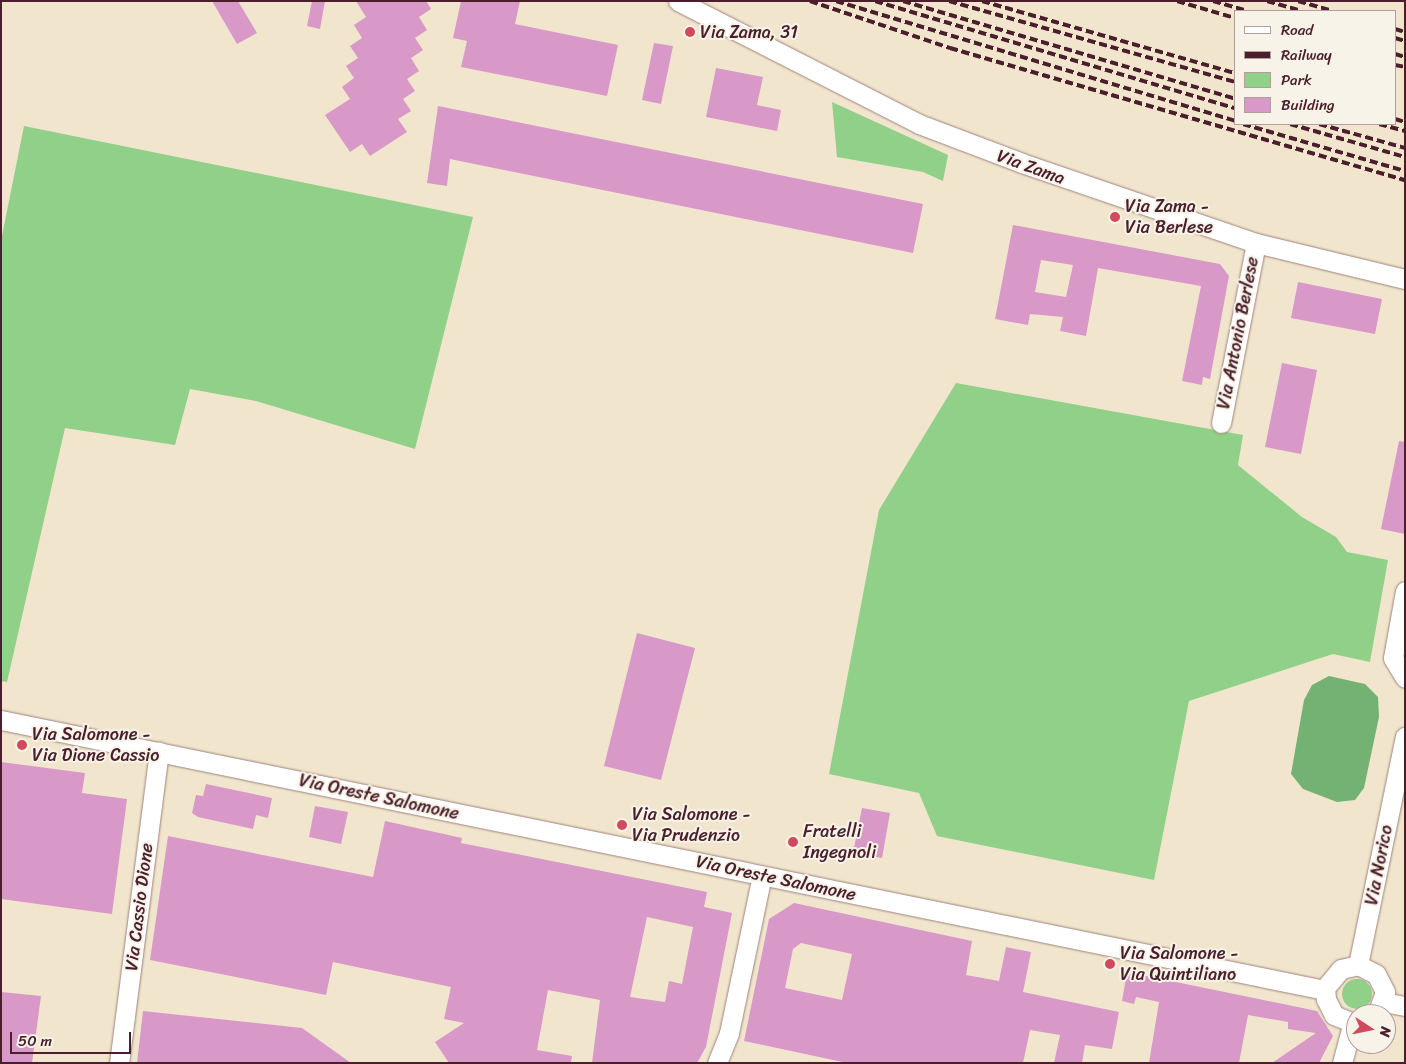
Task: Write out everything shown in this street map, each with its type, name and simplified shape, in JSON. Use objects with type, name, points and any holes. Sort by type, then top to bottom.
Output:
[{"type":"street","name":"Via Zama","points":[[678,1],[919,124],[1122,200],[1256,243],[1405,279]]},
{"type":"street","name":"Via Antonio Berlese","points":[[1221,423],[1256,243]]},
{"type":"street","points":[[1405,591],[1393,658],[1405,678]]},
{"type":"street","name":"Via Oreste Salomone","points":[[1,720],[1320,989]]},
{"type":"street","name":"Via Norico","points":[[1358,965],[1405,736]]},
{"type":"street","name":"Via Cassio Dione","points":[[119,1063],[159,752]]},
{"type":"street","points":[[717,1063],[729,1033],[762,875]]},
{"type":"street","points":[[1346,1020],[1334,1015],[1320,989],[1341,968],[1358,965],[1382,982],[1381,1004]]},
{"type":"street","points":[[1342,1063],[1346,1050]]},
{"type":"green space","points":[[832,102],[948,155],[943,181],[923,172],[837,157]]},
{"type":"green space","points":[[24,126],[473,217],[415,449],[256,401],[190,389],[175,445],[65,428],[7,682],[1,681],[1,241]]},
{"type":"green space","points":[[956,383],[1243,435],[1238,465],[1302,517],[1336,537],[1347,552],[1388,560],[1370,662],[1333,654],[1189,701],[1154,880],[937,836],[919,793],[829,774],[879,510]]},
{"type":"green space","points":[[1329,676],[1365,684],[1378,697],[1379,717],[1364,788],[1355,800],[1337,802],[1303,789],[1291,774],[1304,700],[1312,685]]},
{"type":"green space","points":[[1351,980],[1363,980],[1371,988],[1372,994],[1369,1004],[1346,1005],[1343,1000],[1343,988]]},
{"type":"building","points":[[212,1],[238,1],[257,33],[237,44]]},
{"type":"building","points":[[312,1],[325,1],[320,29],[307,26]]},
{"type":"building","points":[[356,1],[426,1],[431,9],[419,17],[427,30],[415,38],[423,50],[411,58],[419,71],[407,79],[415,91],[403,99],[411,111],[398,119],[407,132],[370,156],[362,144],[350,152],[325,115],[350,99],[342,87],[354,78],[346,66],[358,58],[350,46],[362,38],[354,25],[366,17]]},
{"type":"building","points":[[461,1],[520,1],[515,24],[618,45],[607,96],[461,67],[467,41],[453,38]]},
{"type":"building","points":[[654,43],[673,46],[661,104],[642,100]]},
{"type":"building","points":[[716,68],[763,77],[757,105],[781,110],[777,131],[706,117]]},
{"type":"building","points":[[438,106],[923,204],[913,253],[450,159],[447,186],[427,183]]},
{"type":"building","points":[[1013,225],[1220,264],[1229,276],[1210,379],[1203,377],[1202,385],[1182,381],[1201,286],[1098,268],[1086,336],[1060,331],[1063,317],[1030,314],[1028,325],[995,319]],"holes":[[[1041,260],[1073,265],[1066,297],[1035,292]]]},
{"type":"building","points":[[1298,282],[1382,299],[1375,334],[1291,318]]},
{"type":"building","points":[[1282,363],[1317,370],[1301,454],[1265,447]]},
{"type":"building","points":[[1399,441],[1405,442],[1405,534],[1381,529]]},
{"type":"building","points":[[637,633],[695,648],[661,780],[604,766]]},
{"type":"building","points":[[1,762],[85,773],[82,793],[127,799],[112,914],[1,899]]},
{"type":"building","points":[[206,784],[272,798],[268,818],[256,815],[253,829],[198,817],[192,813],[196,795],[203,796]]},
{"type":"building","points":[[315,806],[348,812],[341,844],[309,837]]},
{"type":"building","points":[[862,808],[890,813],[882,858],[853,853]]},
{"type":"building","points":[[385,821],[462,838],[461,843],[707,892],[704,907],[732,913],[706,1047],[697,1063],[592,1063],[600,1000],[548,990],[537,1050],[572,1056],[571,1063],[449,1063],[435,1042],[464,1023],[444,1019],[451,987],[333,962],[326,995],[150,960],[168,836],[373,877]],"holes":[[[647,917],[693,927],[682,984],[669,981],[665,1002],[630,997]]]},
{"type":"building","points":[[794,903],[972,941],[966,975],[999,981],[1006,947],[1031,952],[1023,992],[1119,1012],[1112,1049],[1085,1045],[1082,1063],[1054,1063],[1060,1035],[1030,1030],[1023,1063],[847,1063],[744,1041],[769,919]],"holes":[[[801,943],[852,954],[842,1000],[785,988],[793,949]]]},
{"type":"building","points":[[1127,972],[1317,1011],[1333,1036],[1319,1063],[1272,1063],[1316,1033],[1288,1029],[1288,1022],[1248,1015],[1239,1063],[1149,1063],[1159,1002],[1136,997],[1134,1004],[1122,1001]]},
{"type":"building","points":[[1,992],[41,996],[32,1063],[1,1063]]},
{"type":"building","points":[[143,1011],[302,1028],[351,1063],[137,1063]]},
{"type":"railway","points":[[810,1],[950,48],[1405,180]]},
{"type":"railway","points":[[836,1],[1234,121]]},
{"type":"railway","points":[[875,1],[1234,108]]},
{"type":"railway","points":[[903,1],[1234,99]]},
{"type":"railway","points":[[949,1],[1234,82]]},
{"type":"railway","points":[[982,1],[1234,73]]},
{"type":"railway","points":[[1177,1],[1234,18]]},
{"type":"railway","points":[[1213,1],[1244,10]]},
{"type":"railway","points":[[1267,1],[1298,10]]},
{"type":"railway","points":[[1298,1],[1330,10]]},
{"type":"railway","points":[[1396,29],[1405,32]]},
{"type":"railway","points":[[1396,38],[1405,41]]},
{"type":"railway","points":[[1396,54],[1405,57]]},
{"type":"railway","points":[[1396,65],[1405,67]]},
{"type":"railway","points":[[1396,119],[1405,122]]},
{"type":"railway","points":[[1246,125],[1405,171]]},
{"type":"railway","points":[[1293,125],[1405,157]]},
{"type":"railway","points":[[1323,125],[1405,148]]},
{"type":"railway","points":[[1383,125],[1405,131]]},
{"type":"place","name":"Via Zama, 31","points":[[690,32]]},
{"type":"place","name":"Via Zama - Via Berlese","points":[[1115,217]]},
{"type":"place","name":"Via Salomone - Via Dione Cassio","points":[[22,745]]},
{"type":"place","name":"Via Salomone - Via Prudenzio","points":[[622,825]]},
{"type":"place","name":"Fratelli Ingegnoli","points":[[793,842]]},
{"type":"place","name":"Via Salomone - Via Quintiliano","points":[[1110,964]]}]
